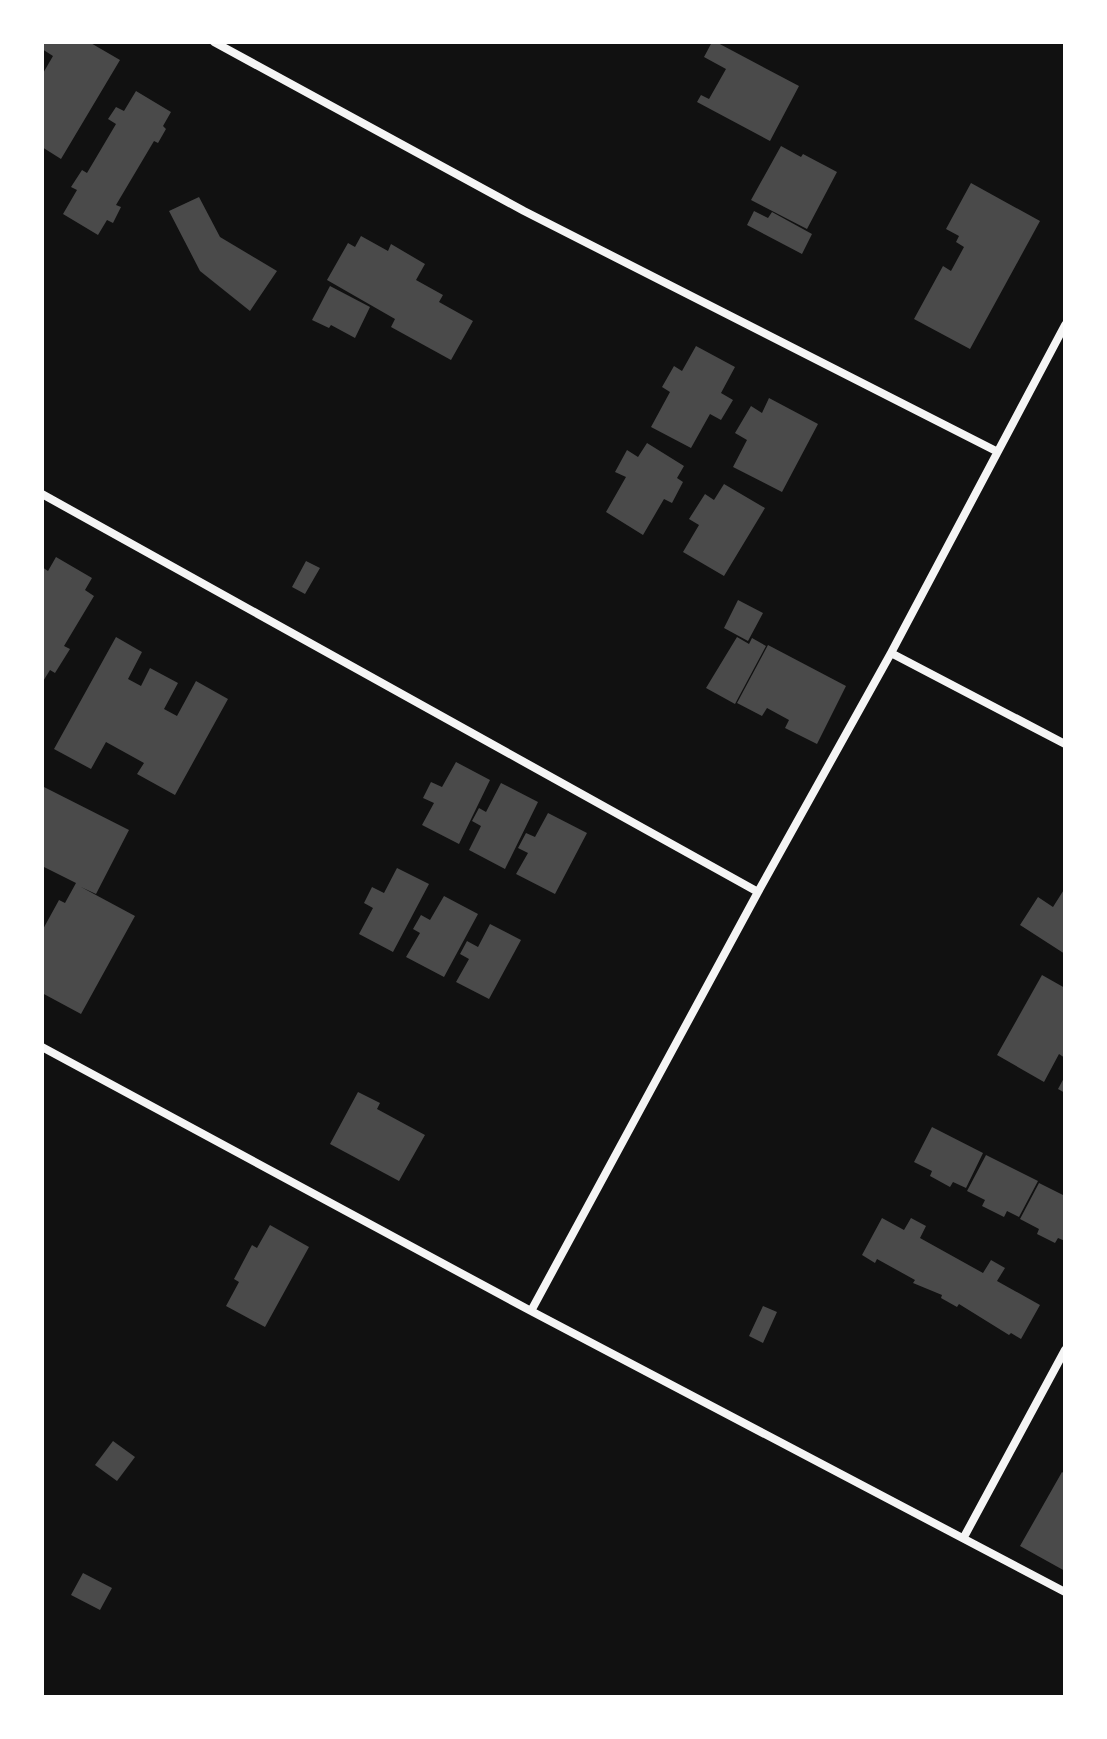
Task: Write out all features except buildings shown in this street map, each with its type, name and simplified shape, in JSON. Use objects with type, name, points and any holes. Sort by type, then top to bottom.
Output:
[{"type":"street","points":[[214,42],[524,211],[996,451]]},
{"type":"street","points":[[531,1311],[891,653],[1065,325]]},
{"type":"street","points":[[42,494],[758,892]]},
{"type":"street","points":[[891,653],[1065,744]]},
{"type":"street","points":[[42,1047],[531,1311],[1065,1592]]},
{"type":"street","points":[[964,1537],[1065,1350]]}]
